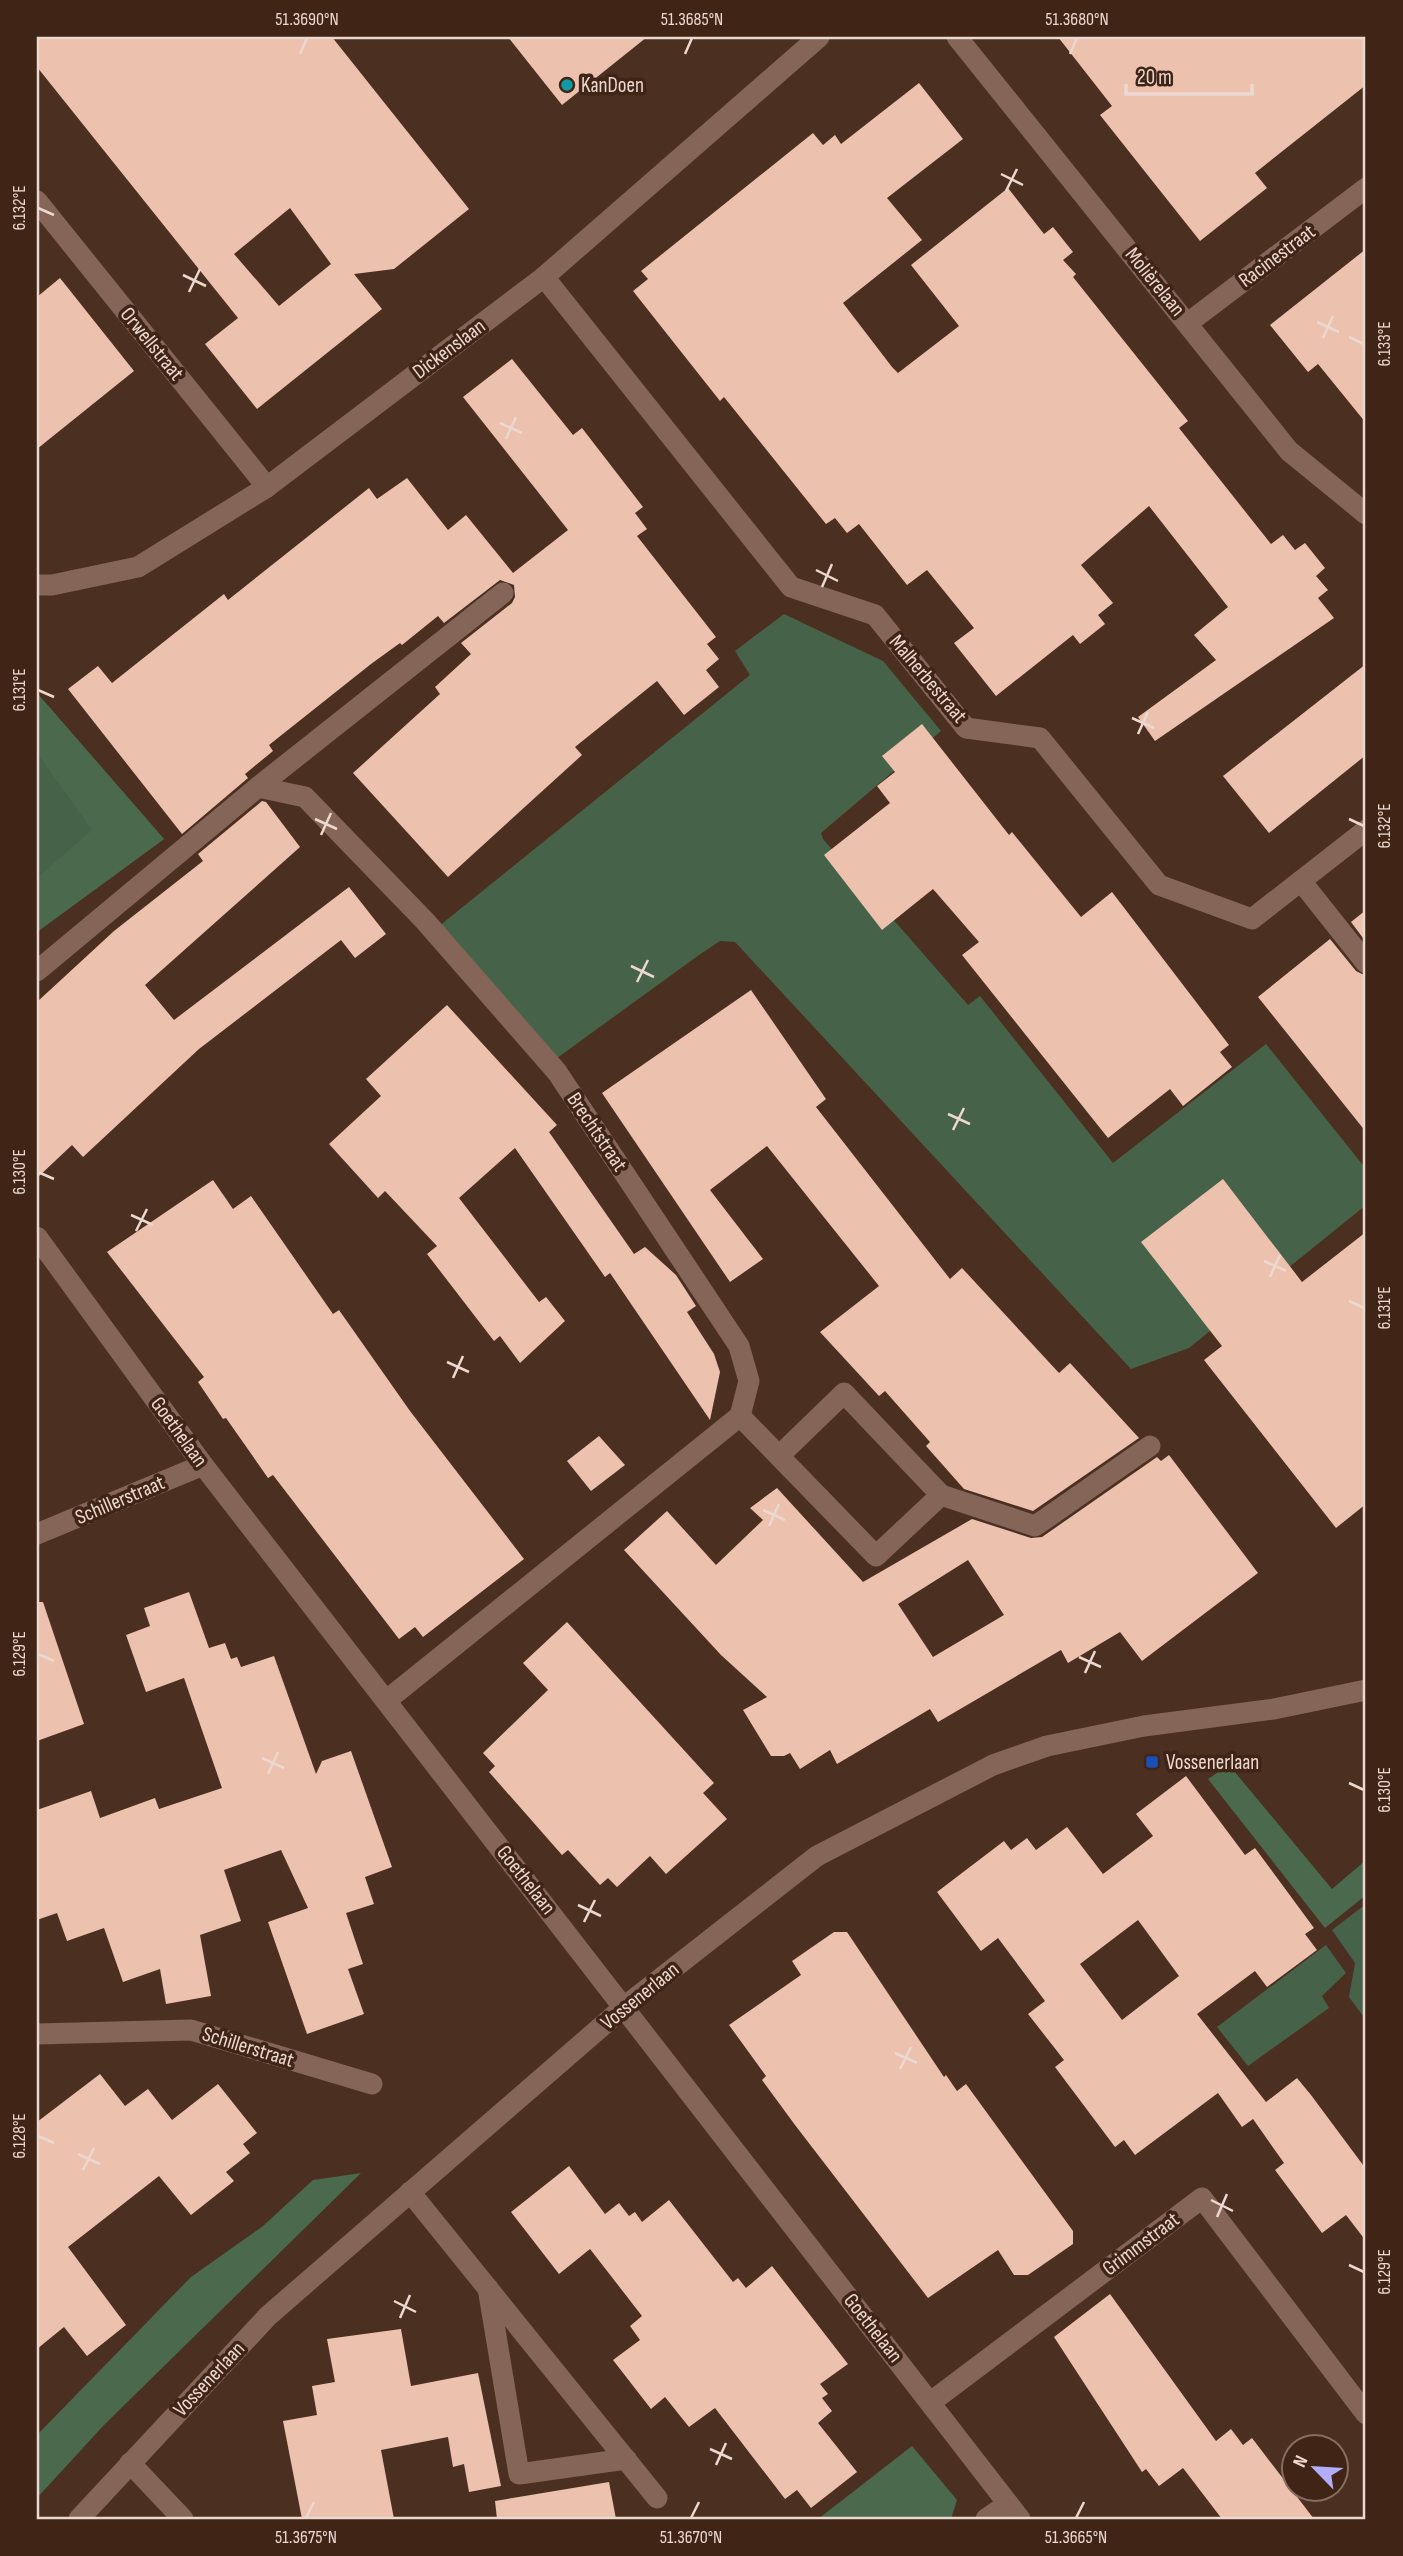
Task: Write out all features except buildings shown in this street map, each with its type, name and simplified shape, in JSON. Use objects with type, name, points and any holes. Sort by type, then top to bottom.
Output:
[{"type":"street","name":"Dickenslaan","points":[[37,585],[52,585],[138,567],[267,487],[544,277],[819,37]]},
{"type":"street","name":"Molièrelaan","points":[[957,37],[1289,451],[1366,514]]},
{"type":"street","name":"Racinestraat","points":[[1188,323],[1366,188]]},
{"type":"street","name":"Orwellstraat","points":[[37,201],[267,487]]},
{"type":"street","name":"Malherbestraat","points":[[544,277],[791,587],[875,615],[966,728],[1040,738],[1159,885],[1252,919],[1366,830]]},
{"type":"street","points":[[37,971],[258,787],[503,593]]},
{"type":"street","name":"Brechtstraat","points":[[258,787],[305,797],[425,921],[557,1072],[739,1346],[749,1381],[740,1416]]},
{"type":"street","points":[[1301,881],[1366,963]]},
{"type":"street","name":"Goethelaan","points":[[37,1237],[203,1465],[1014,2512]]},
{"type":"street","points":[[780,1455],[845,1393],[941,1495],[1035,1526],[1150,1446]]},
{"type":"street","points":[[387,1700],[740,1416],[876,1556],[941,1495]]},
{"type":"street","name":"Schillerstraat","points":[[37,1535],[203,1465]]},
{"type":"street","name":"Vossenerlaan","points":[[79,2519],[268,2316],[624,2007],[817,1856],[993,1765],[1047,1746],[1132,1729],[1274,1709],[1366,1690]]},
{"type":"street","name":"Schillerstraat","points":[[37,2034],[191,2030],[372,2084]]},
{"type":"street","points":[[411,2192],[657,2498]]},
{"type":"street","name":"Grimmstraat","points":[[931,2402],[1202,2198],[1366,2414]]},
{"type":"street","points":[[487,2286],[519,2474],[625,2459]]},
{"type":"street","points":[[130,2463],[183,2519]]},
{"type":"street","points":[[986,2519],[1014,2512]]},
{"type":"green space","points":[[784,614],[883,661],[941,731],[821,833],[823,839],[968,1005],[980,996],[1113,1163],[1266,1044],[1366,1169],[1366,1205],[1189,1348],[1131,1369],[735,942],[720,941],[553,1061],[433,931],[750,675],[735,651]]},
{"type":"green space","points":[[37,693],[164,839],[37,932]]},
{"type":"green space","points":[[37,693],[164,839],[37,932],[37,878],[92,830],[37,753]]},
{"type":"green space","points":[[1229,1765],[1332,1889],[1366,1860],[1366,1895],[1325,1928],[1208,1779]]},
{"type":"green space","points":[[1366,1904],[1366,2020],[1349,1997],[1355,1963],[1332,1930]]},
{"type":"green space","points":[[1326,1945],[1346,1973],[1322,1996],[1329,2008],[1248,2066],[1217,2027]]},
{"type":"green space","points":[[361,2173],[104,2425],[37,2498],[37,2435],[191,2277],[263,2226],[313,2180]]},
{"type":"green space","points":[[912,2446],[957,2500],[951,2519],[818,2519]]},
{"type":"place","name":"KanDoen","points":[[567,85]]},
{"type":"place","name":"Vossenerlaan","points":[[1152,1762]]}]
